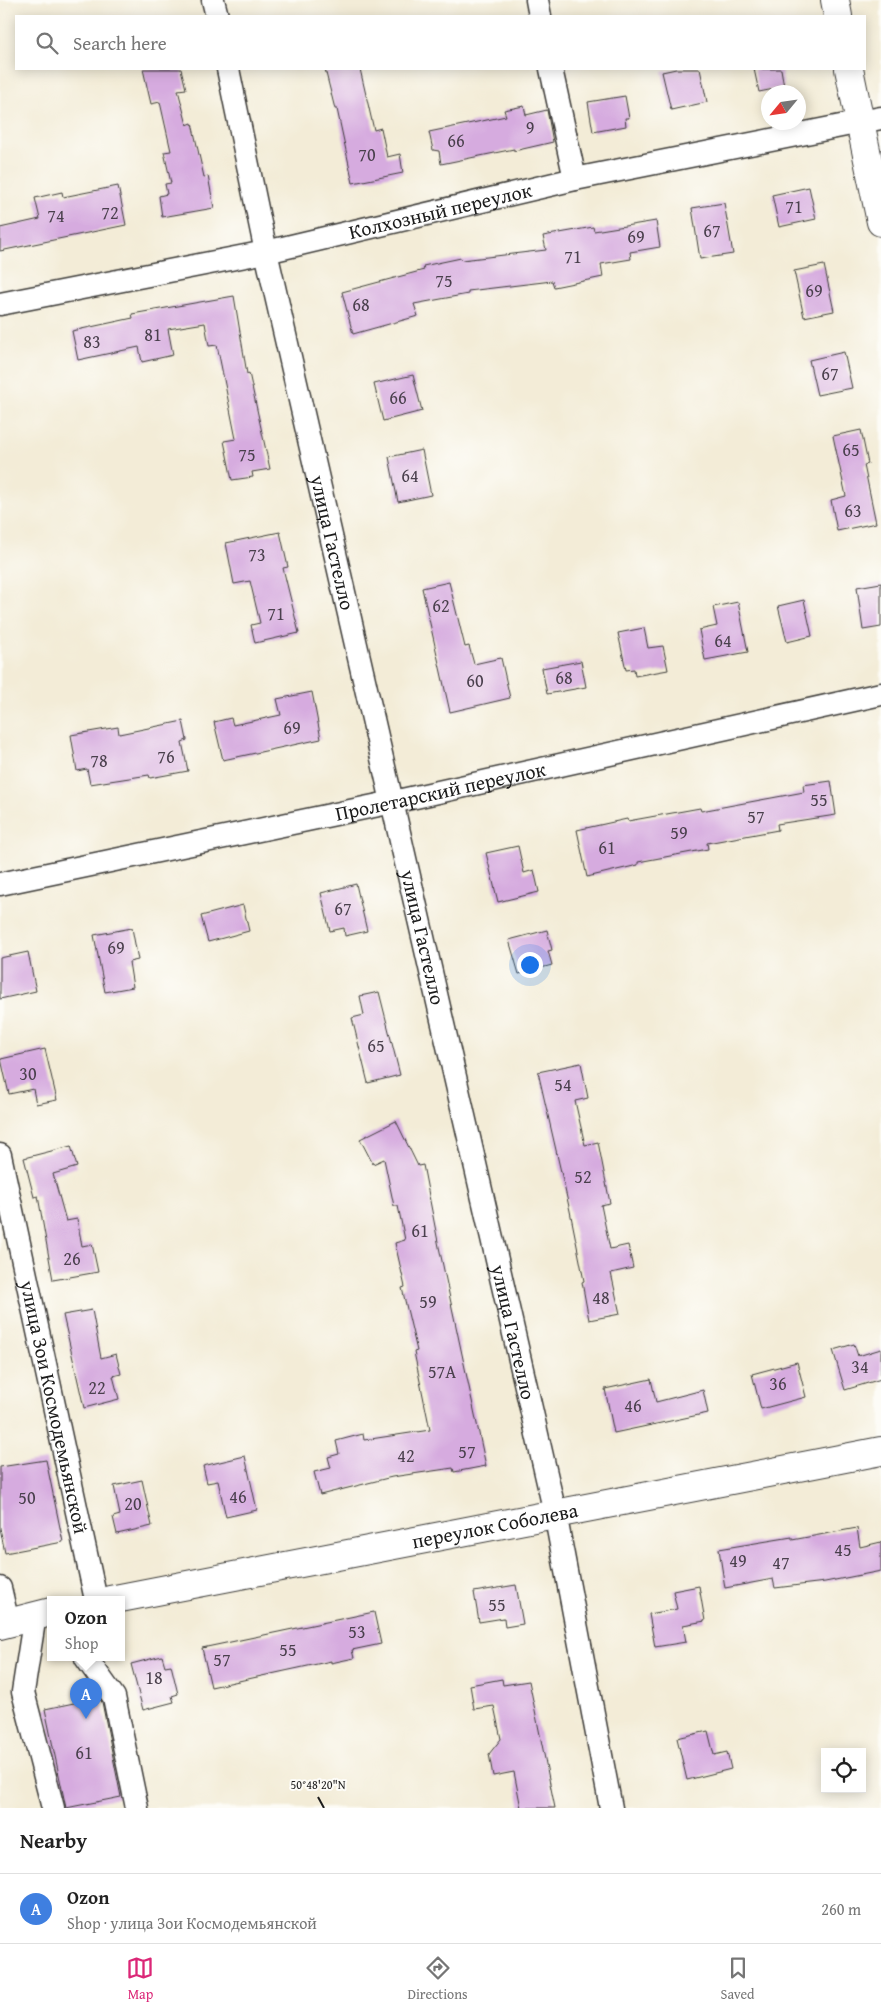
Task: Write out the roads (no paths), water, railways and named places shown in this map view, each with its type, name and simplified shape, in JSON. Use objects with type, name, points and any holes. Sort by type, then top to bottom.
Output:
[{"type":"main road","points":[[835,0],[838,15]]},
{"type":"main road","points":[[849,70],[870,121],[881,222]]},
{"type":"main road","name":"переулок Соболева","points":[[125,1597],[881,1451]]},
{"type":"main road","points":[[4,1624],[43,1614]]},
{"type":"street","points":[[213,0],[217,15]]},
{"type":"street","points":[[537,0],[540,15]]},
{"type":"street","name":"улица Гастелло","points":[[228,70],[266,252],[555,1513],[611,1808]]},
{"type":"street","points":[[551,70],[575,179]]},
{"type":"street","name":"Колхозный переулок","points":[[0,304],[266,252],[575,179],[870,121]]},
{"type":"street","name":"Пролетарский переулок","points":[[0,884],[393,802],[881,694]]},
{"type":"street","name":"улица Зои Космодемьянской","points":[[0,1155],[95,1596]]},
{"type":"street","points":[[0,1588],[4,1624]]},
{"type":"street","points":[[43,1614],[23,1692],[53,1808]]},
{"type":"street","points":[[88,1661],[114,1697],[137,1808]]},
{"type":"place","name":"Ozon","points":[[86,1719]]}]
